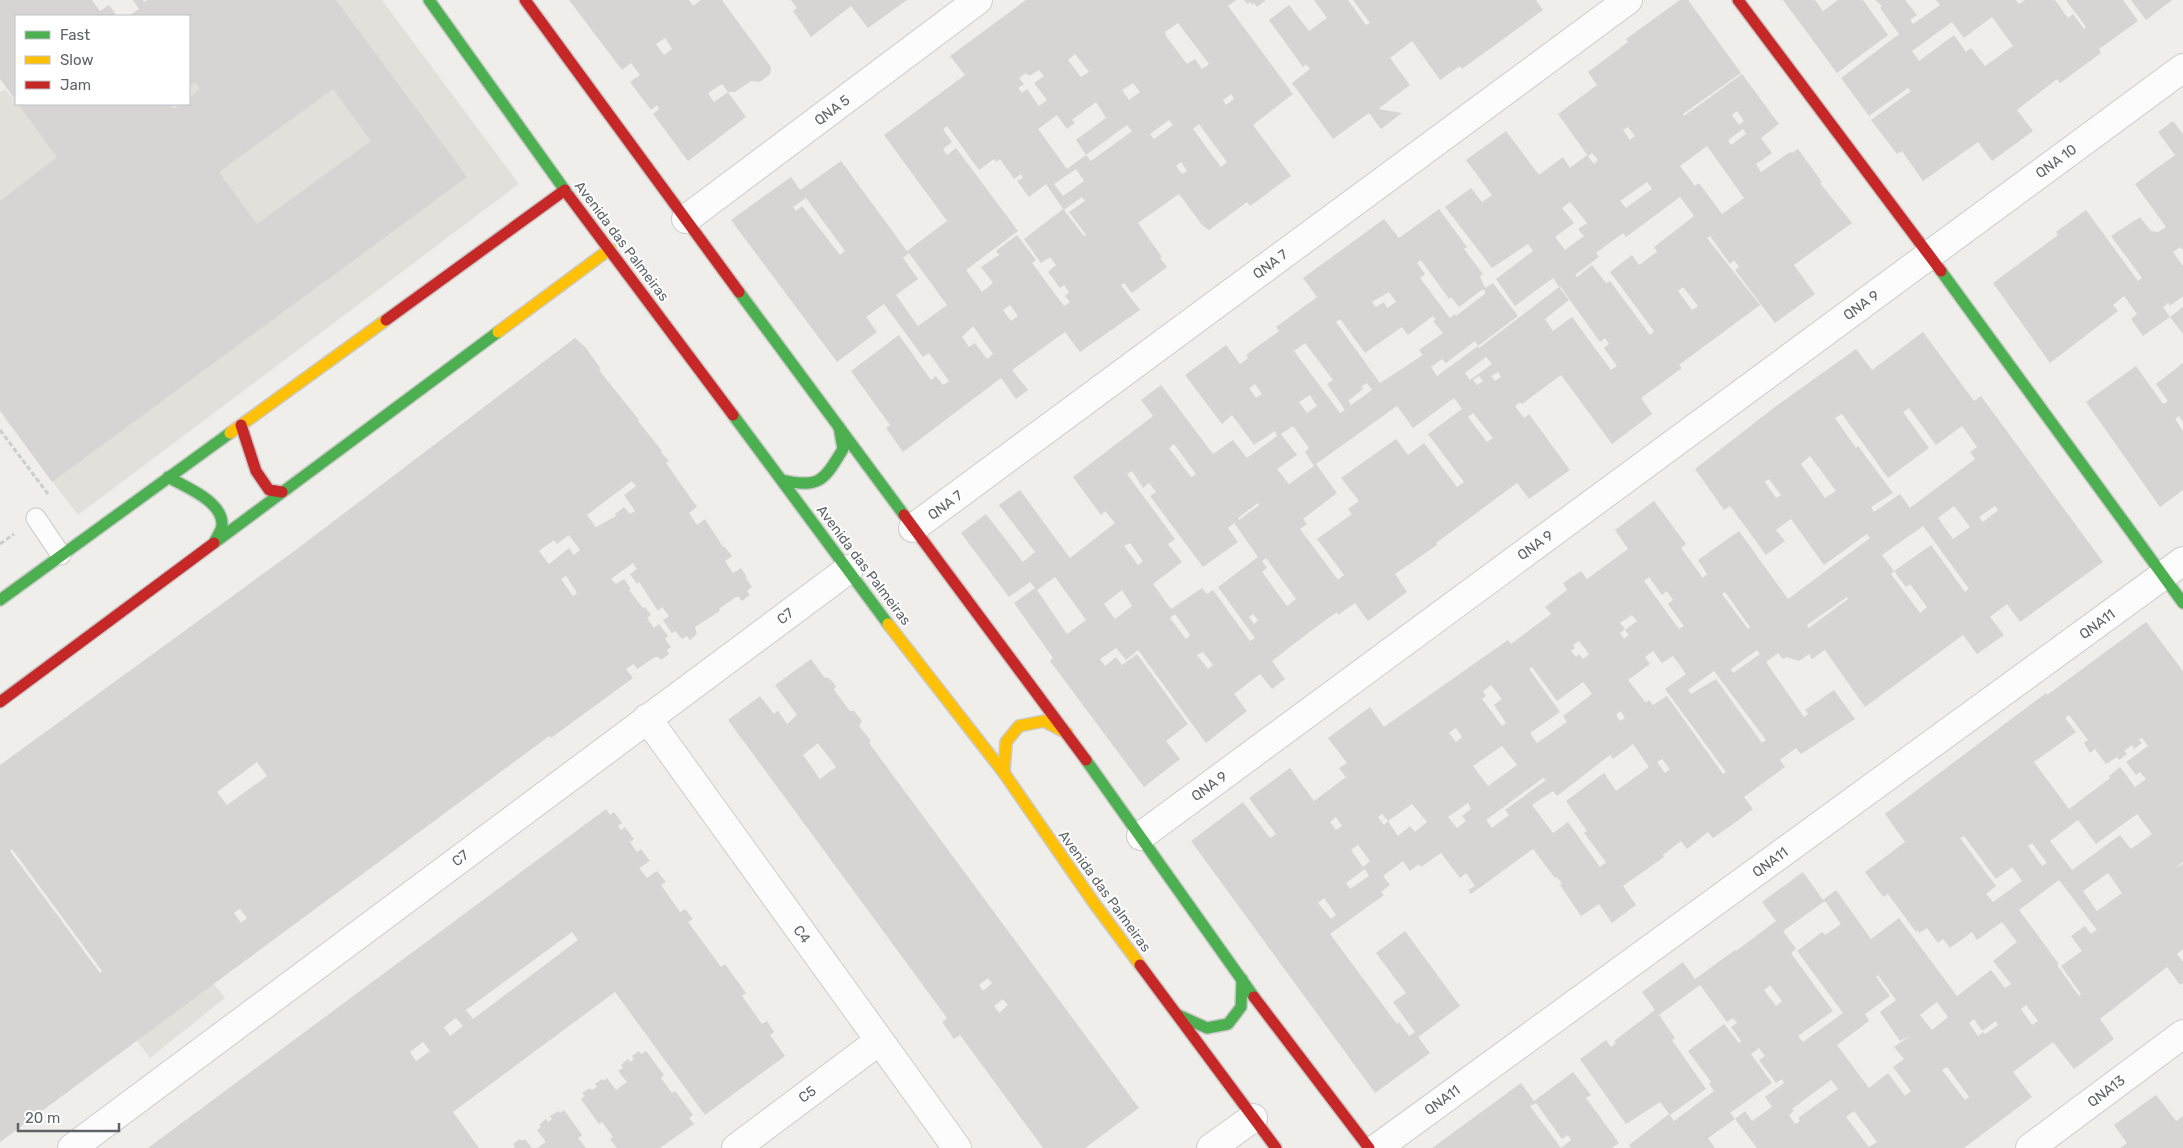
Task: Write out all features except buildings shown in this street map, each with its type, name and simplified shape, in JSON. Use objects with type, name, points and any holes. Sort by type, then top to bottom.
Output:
[{"type":"main road","name":"Avenida das Palmeiras","points":[[429,0],[565,190],[896,633],[1004,773],[1094,903],[1276,1148]]},
{"type":"main road","points":[[524,0],[913,528],[1067,733],[1242,979],[1369,1148]]},
{"type":"main road","points":[[1738,0],[1929,255],[2173,568],[2183,603]]},
{"type":"main road","points":[[0,600],[565,190]]},
{"type":"main road","points":[[0,702],[610,249]]},
{"type":"main road","points":[[240,425],[256,471],[269,490],[282,492]]},
{"type":"main road","points":[[782,480],[804,484],[820,480],[834,465],[843,449],[839,427]]},
{"type":"main road","points":[[168,477],[196,494],[209,499],[218,510],[222,524],[214,543]]},
{"type":"main road","points":[[1004,773],[1006,742],[1019,726],[1044,721],[1067,733]]},
{"type":"main road","points":[[1178,1014],[1207,1028],[1228,1024],[1241,1007],[1242,979]]},
{"type":"street","name":"QNA 5","points":[[686,219],[978,0]]},
{"type":"street","name":"QNA 7","points":[[913,528],[1628,0]]},
{"type":"street","name":"QNA 10","points":[[1929,255],[2183,68]]},
{"type":"street","name":"QNA 9","points":[[1141,836],[1929,255]]},
{"type":"street","name":"QNA11","points":[[1377,1148],[2173,568]]},
{"type":"street","name":"C7","points":[[72,1148],[849,569]]},
{"type":"street","name":"C4","points":[[648,718],[957,1148]]},
{"type":"street","name":"QNA13","points":[[2030,1148],[2183,1034]]},
{"type":"street","name":"C5","points":[[736,1148],[879,1041]]},
{"type":"street","points":[[1211,1148],[1253,1118]]},
{"type":"lane","points":[[36,518],[61,555]]},
{"type":"path","points":[[0,430],[50,496]]},
{"type":"shaded area","points":[[158,0],[382,0],[519,184],[78,515],[0,412],[0,92],[4,89],[15,100],[15,105],[20,105],[40,126],[71,105],[190,105],[190,15],[163,15],[154,3]]},
{"type":"shaded area","points":[[176,937],[225,998],[150,1058],[104,996]]},
{"type":"traffic: fast","points":[[429,0],[569,196]]},
{"type":"traffic: fast","points":[[1941,271],[2183,603]]},
{"type":"traffic: fast","points":[[739,292],[904,515]]},
{"type":"traffic: fast","points":[[214,543],[498,332]]},
{"type":"traffic: fast","points":[[733,415],[888,624]]},
{"type":"traffic: fast","points":[[782,480],[805,483],[813,482],[825,475],[843,449],[839,427]]},
{"type":"traffic: fast","points":[[0,600],[230,433]]},
{"type":"traffic: fast","points":[[168,477],[202,496],[210,502],[221,516],[222,525],[214,543]]},
{"type":"traffic: fast","points":[[1086,760],[1254,997]]},
{"type":"traffic: fast","points":[[1178,1015],[1207,1028],[1228,1024],[1241,1007],[1242,979]]},
{"type":"traffic: slow","points":[[498,332],[610,249]]},
{"type":"traffic: slow","points":[[230,433],[386,320]]},
{"type":"traffic: slow","points":[[888,624],[1004,773],[1094,903],[1140,965]]},
{"type":"traffic: slow","points":[[1004,773],[1006,742],[1019,726],[1044,721],[1067,733]]},
{"type":"traffic: jam","points":[[525,0],[739,292]]},
{"type":"traffic: jam","points":[[1738,0],[1941,271]]},
{"type":"traffic: jam","points":[[386,320],[565,190]]},
{"type":"traffic: jam","points":[[569,196],[733,415]]},
{"type":"traffic: jam","points":[[241,425],[256,471],[269,490],[282,492]]},
{"type":"traffic: jam","points":[[904,515],[1086,760]]},
{"type":"traffic: jam","points":[[0,702],[214,543]]},
{"type":"traffic: jam","points":[[1140,965],[1276,1148]]},
{"type":"traffic: jam","points":[[1254,997],[1369,1148]]}]
